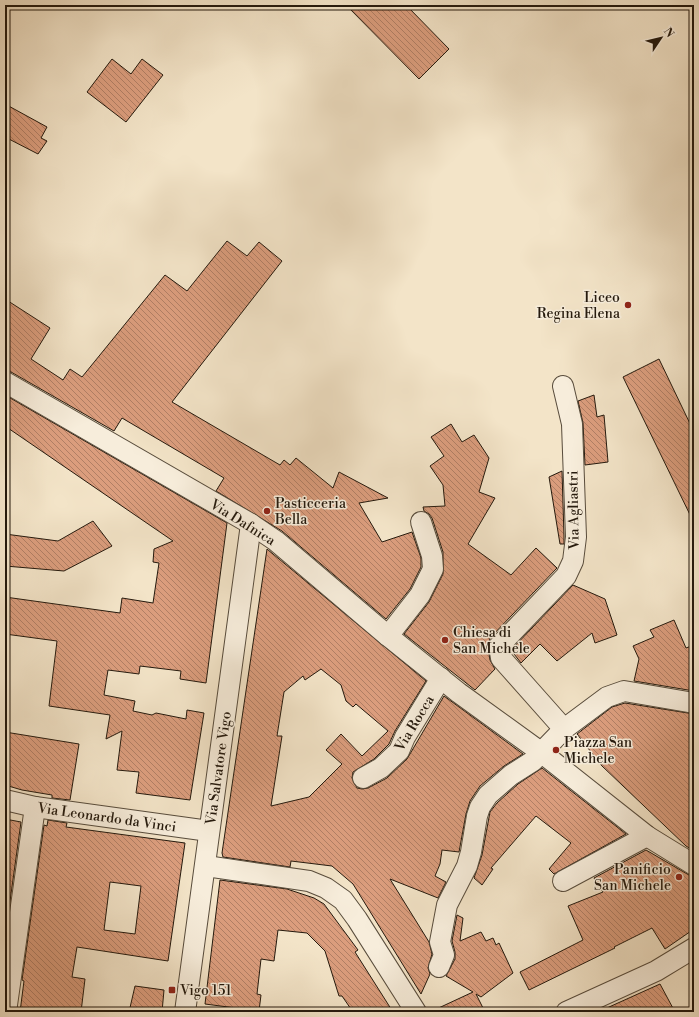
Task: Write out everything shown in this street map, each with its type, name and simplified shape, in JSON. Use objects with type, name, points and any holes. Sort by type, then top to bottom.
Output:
[{"type":"street","name":"Via Dafnica","points":[[5,382],[250,524],[276,541],[388,636],[537,757],[648,836]]},
{"type":"street","name":"Via Agliastri","points":[[563,386],[572,424],[576,537],[573,561],[566,576],[499,646],[501,658],[566,727]]},
{"type":"street","points":[[388,636],[420,595],[433,570],[432,556],[421,522]]},
{"type":"street","name":"Via Salvatore Vigo","points":[[185,1012],[206,866],[250,524]]},
{"type":"street","name":"Via Rocca","points":[[363,778],[381,768],[399,751],[405,737],[441,678]]},
{"type":"street","points":[[439,968],[444,955],[440,942],[447,905],[467,866],[480,807],[488,795],[511,775],[537,757],[566,727],[608,697],[624,691],[694,703]]},
{"type":"street","name":"Via Leonardo da Vinci","points":[[5,800],[35,807],[210,831]]},
{"type":"street","points":[[6,1012],[35,807]]},
{"type":"street","points":[[563,881],[648,836],[694,866]]},
{"type":"street","points":[[206,866],[309,881],[326,888],[343,900],[357,919],[416,1012]]},
{"type":"street","points":[[566,1012],[588,1007],[656,971],[686,953]]},
{"type":"building","points":[[346,5],[406,5],[449,49],[419,79]]},
{"type":"building","points":[[112,59],[131,74],[142,59],[163,75],[126,122],[87,92]]},
{"type":"building","points":[[5,104],[47,127],[41,138],[47,141],[38,154],[5,137]]},
{"type":"building","points":[[227,241],[247,256],[259,242],[282,261],[172,402],[280,465],[284,460],[290,465],[296,458],[333,488],[339,472],[388,498],[359,503],[382,542],[412,532],[421,558],[421,567],[410,589],[386,619],[282,531],[216,491],[224,478],[122,418],[114,431],[11,372],[5,371],[5,299],[50,328],[31,359],[63,380],[70,369],[82,377],[165,275],[187,291]]},
{"type":"building","points":[[659,359],[694,432],[694,523],[623,377]]},
{"type":"building","points":[[5,395],[227,523],[206,683],[180,679],[181,671],[140,666],[139,674],[108,670],[104,695],[135,701],[133,711],[152,715],[156,713],[186,719],[187,710],[204,713],[190,800],[136,793],[139,772],[117,770],[122,731],[106,739],[110,715],[49,706],[57,641],[5,634],[5,597],[120,613],[122,598],[153,603],[159,563],[153,562],[154,549],[173,541],[5,426]]},
{"type":"building","points":[[594,395],[597,417],[604,415],[608,462],[585,465],[583,423],[578,401]]},
{"type":"building","points":[[451,424],[462,442],[474,435],[489,458],[479,492],[495,498],[468,544],[511,575],[536,548],[557,568],[490,638],[488,648],[490,660],[495,669],[475,690],[404,634],[429,602],[443,574],[443,552],[432,518],[424,511],[423,507],[445,506],[443,485],[430,466],[444,456],[431,437]]},
{"type":"building","points":[[562,471],[564,544],[560,544],[549,477]]},
{"type":"building","points":[[93,521],[112,546],[64,571],[5,566],[5,534],[58,541]]},
{"type":"building","points":[[267,549],[426,681],[395,731],[389,744],[374,759],[353,772],[352,778],[357,788],[368,788],[387,778],[407,759],[444,696],[523,754],[504,766],[480,786],[470,801],[459,852],[442,850],[440,864],[435,876],[446,882],[438,898],[390,879],[429,942],[432,954],[428,968],[430,974],[421,994],[353,884],[332,866],[291,861],[290,867],[223,857],[222,853]],"holes":[[[321,669],[341,685],[346,701],[353,707],[356,704],[388,731],[362,756],[341,734],[326,750],[342,764],[309,797],[271,806],[282,736],[277,736],[284,692],[303,676],[305,680]]]},
{"type":"building","points":[[573,585],[605,599],[617,635],[595,643],[592,633],[557,661],[540,644],[521,663],[511,650]]},
{"type":"building","points":[[674,620],[686,648],[694,645],[694,691],[634,681],[639,659],[633,646],[654,637],[650,630]]},
{"type":"building","points":[[625,703],[694,714],[694,851],[686,846],[602,766],[577,734],[612,707]]},
{"type":"building","points":[[5,732],[79,744],[70,800],[52,798],[52,795],[22,790],[5,785]]},
{"type":"building","points":[[542,768],[626,834],[554,874],[549,869],[571,843],[536,816],[491,868],[493,869],[482,885],[474,878],[482,855],[490,812],[497,803],[518,784]]},
{"type":"building","points":[[5,819],[21,822],[5,937]]},
{"type":"building","points":[[48,820],[67,823],[66,827],[185,843],[168,961],[77,947],[72,977],[85,979],[81,1012],[20,1012],[24,981],[22,980],[44,825],[47,826]],"holes":[[[110,882],[141,886],[135,934],[104,930]]]},
{"type":"building","points":[[646,850],[694,878],[694,929],[665,949],[652,928],[614,947],[615,948],[529,990],[520,972],[583,940],[568,906],[603,892],[594,878]]},
{"type":"building","points":[[220,880],[287,889],[314,898],[324,904],[358,950],[355,952],[393,1012],[353,1012],[342,996],[339,996],[325,951],[307,933],[278,930],[274,961],[261,959],[257,994],[261,995],[259,1011],[205,1004]]},
{"type":"building","points":[[457,915],[463,918],[460,941],[481,932],[486,941],[493,938],[496,945],[499,943],[513,973],[481,997],[476,994],[485,1012],[430,1012],[473,992],[446,976],[455,959],[452,941]]},
{"type":"building","points":[[660,984],[675,1012],[598,1012]]},
{"type":"building","points":[[135,986],[164,990],[162,1012],[129,1012]]},
{"type":"place","name":"Liceo Regina Elena","points":[[628,305]]},
{"type":"place","name":"Pasticceria Bella","points":[[267,511]]},
{"type":"place","name":"Chiesa di San Michele","points":[[445,640]]},
{"type":"place","name":"Piazza San Michele","points":[[556,750]]},
{"type":"place","name":"Panificio San Michele","points":[[679,877]]},
{"type":"place","name":"Vigo 151","points":[[172,990]]}]
